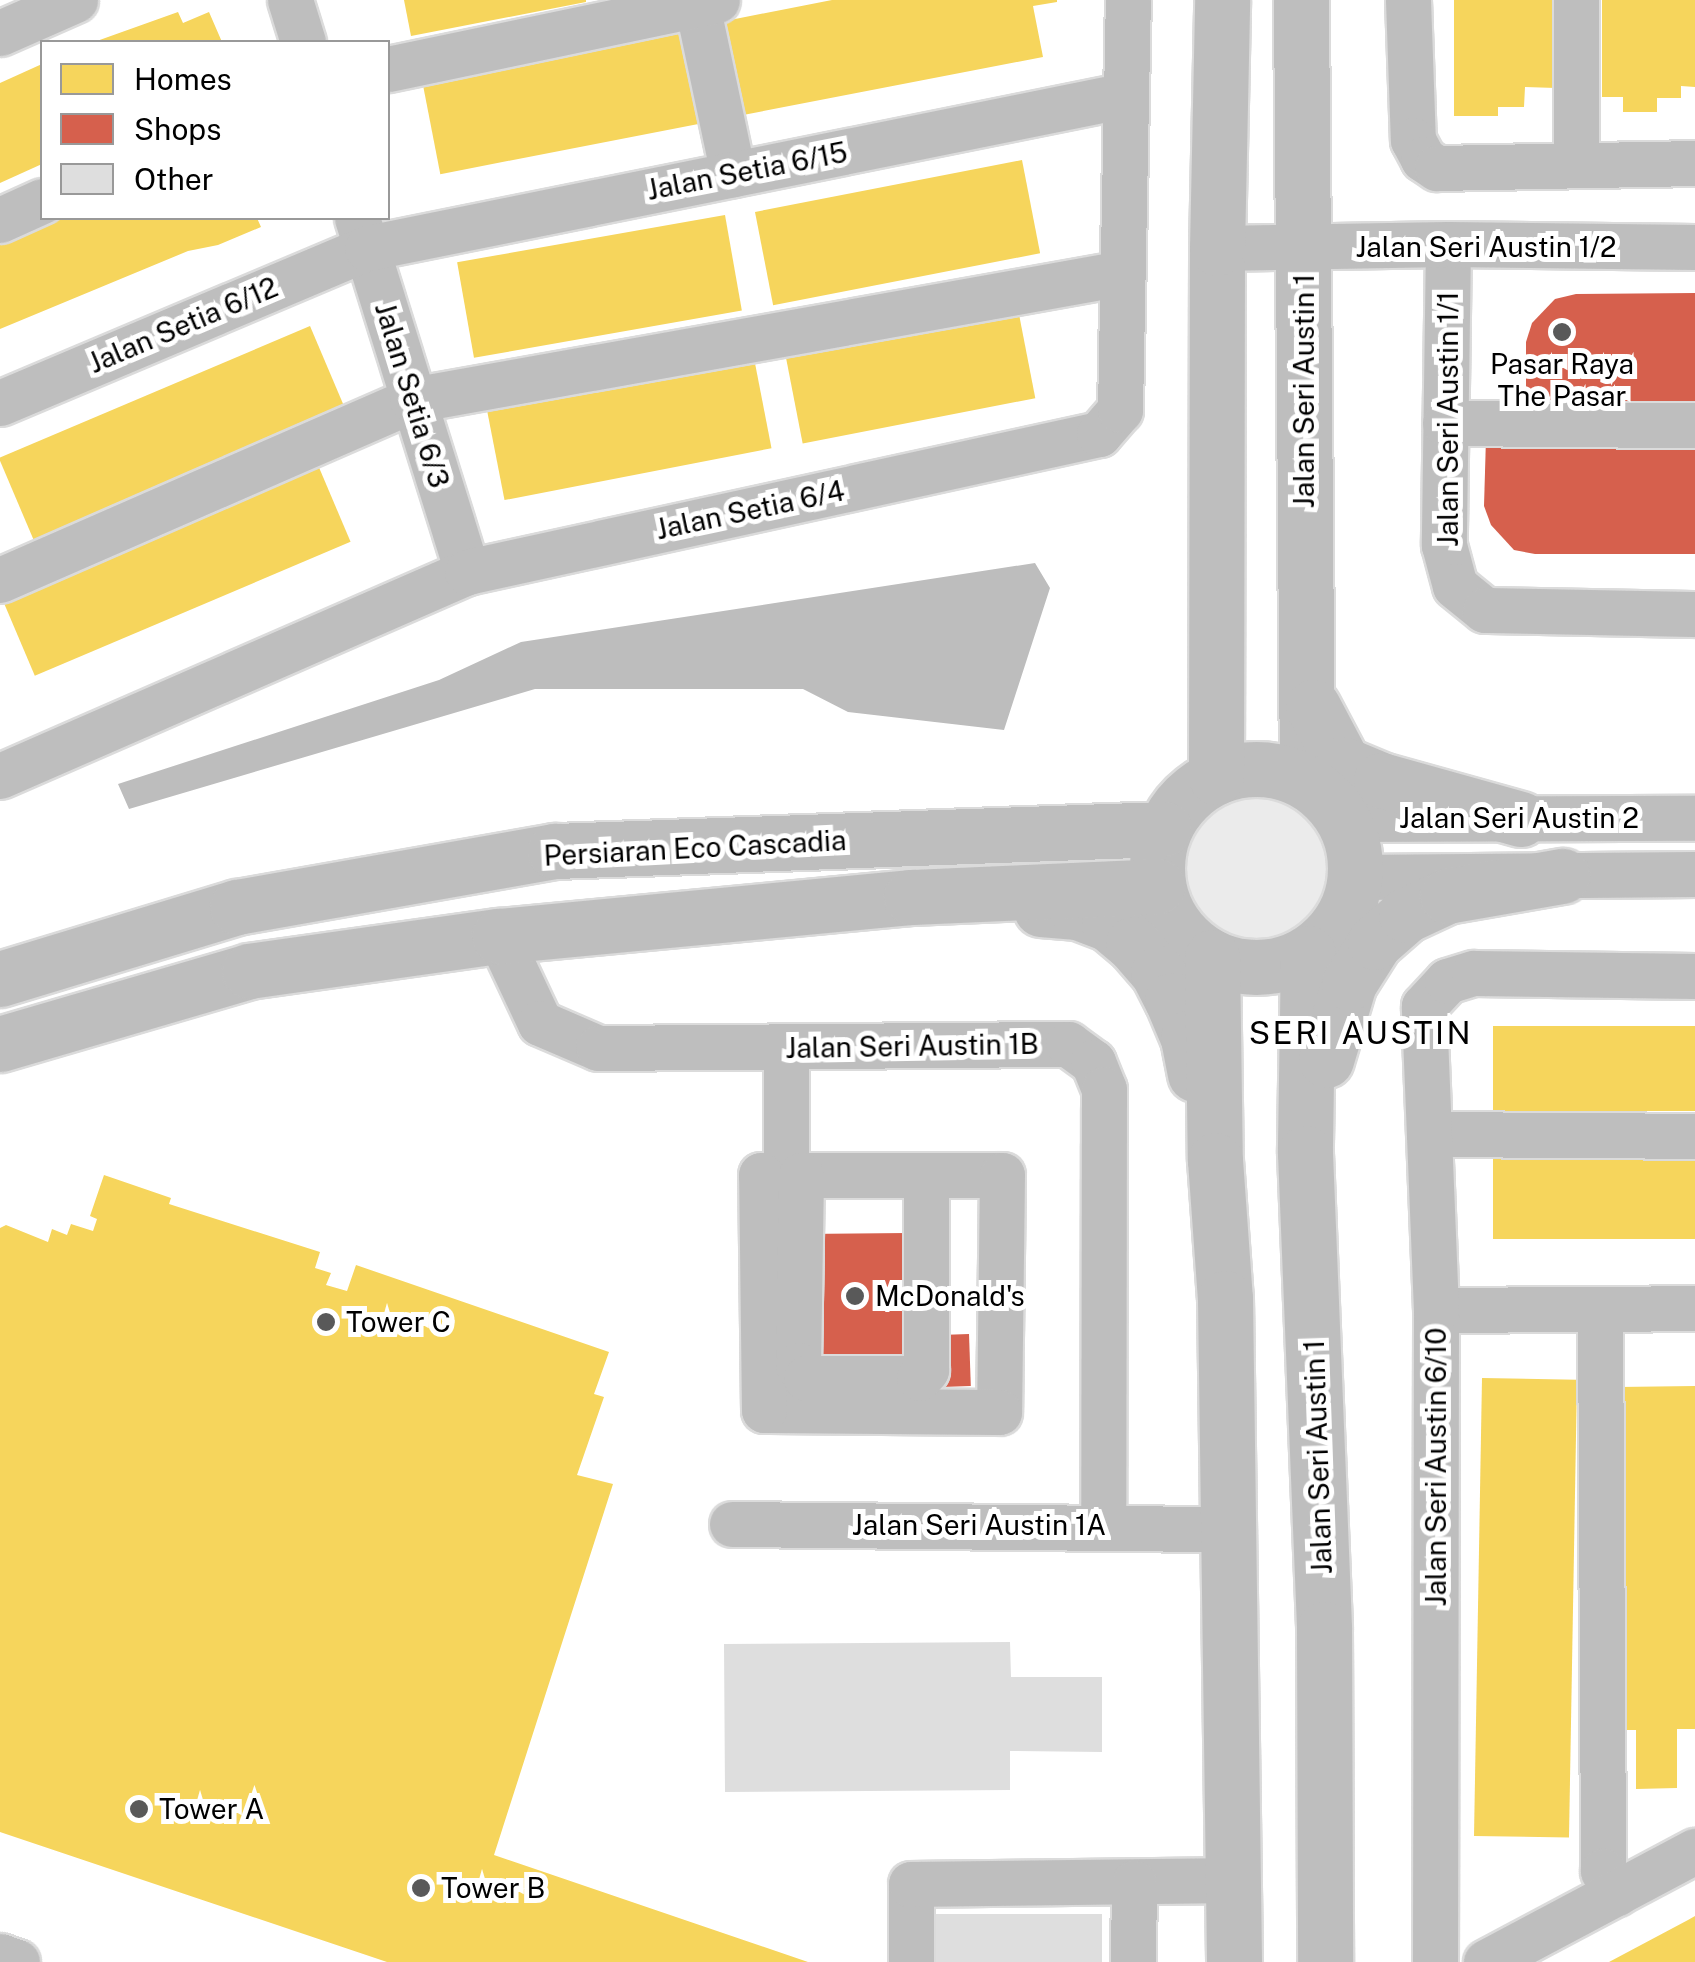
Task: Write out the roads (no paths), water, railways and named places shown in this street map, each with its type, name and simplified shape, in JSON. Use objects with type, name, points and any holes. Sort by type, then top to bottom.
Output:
[{"type":"main road","points":[[1216,777],[1216,248],[1222,0]]},
{"type":"main road","name":"Jalan Seri Austin 1","points":[[1301,0],[1307,696],[1325,801],[1354,847],[1356,876]]},
{"type":"main road","points":[[1307,696],[1343,764],[1381,780],[1521,818]]},
{"type":"main road","points":[[1072,830],[1168,778],[1216,700]]},
{"type":"main road","points":[[1325,801],[1262,768],[1216,777],[1195,790],[1164,829],[1157,856],[1158,886],[1177,928],[1212,957],[1243,966],[1277,965],[1308,953],[1331,933],[1348,906],[1356,876]]},
{"type":"main road","name":"Persiaran Eco Cascadia","points":[[0,979],[237,907],[555,851],[1164,829]]},
{"type":"main road","points":[[1306,1153],[1339,1012],[1349,983],[1375,942],[1406,915],[1447,896],[1562,876]]},
{"type":"main road","points":[[0,1044],[249,971],[500,936],[911,897],[1158,886]]},
{"type":"main road","points":[[911,897],[1078,912],[1110,924],[1158,973],[1188,1038],[1215,1160]]},
{"type":"main road","name":"Jalan Seri Austin 1","points":[[1308,953],[1306,1153],[1324,1629],[1325,1962]]},
{"type":"main road","points":[[1212,957],[1215,1160],[1225,1298],[1234,1962]]},
{"type":"street","points":[[0,33],[75,0]]},
{"type":"street","points":[[290,0],[302,40]]},
{"type":"street","name":"Jalan Setia 6/4","points":[[0,776],[467,572],[1100,434],[1120,410],[1128,0]]},
{"type":"street","points":[[1408,0],[1413,140],[1422,159],[1437,168],[1695,163]]},
{"type":"street","points":[[1576,0],[1576,164]]},
{"type":"street","points":[[390,69],[704,1],[733,174]]},
{"type":"street","name":"Jalan Setia 6/15","points":[[362,233],[733,174],[1126,94]]},
{"type":"street","points":[[0,220],[40,202]]},
{"type":"street","name":"Jalan Setia 6/3","points":[[362,233],[467,572]]},
{"type":"street","name":"Jalan Setia 6/12","points":[[0,403],[362,233]]},
{"type":"street","name":"Jalan Seri Austin 1/2","points":[[1216,248],[1448,244],[1695,248]]},
{"type":"street","name":"Jalan Seri Austin 1/1","points":[[1448,244],[1444,545],[1456,586],[1485,610],[1695,614]]},
{"type":"street","points":[[0,580],[412,400],[1123,273]]},
{"type":"street","points":[[1446,423],[1695,424]]},
{"type":"street","name":"Jalan Seri Austin 2","points":[[1325,801],[1521,818],[1695,818]]},
{"type":"street","name":"Jalan Seri Austin 2","points":[[1356,876],[1695,874]]},
{"type":"street","name":"Jalan Seri Austin 1B","points":[[500,936],[540,1023],[598,1048],[1068,1044],[1093,1062],[1104,1088],[1103,1526]]},
{"type":"street","name":"Jalan Seri Austin 6/10","points":[[1435,1962],[1436,1310],[1424,1006],[1447,980],[1474,973],[1695,976]]},
{"type":"street","points":[[786,1048],[798,1365],[806,1378],[919,1378],[926,1370],[926,1175]]},
{"type":"street","points":[[1429,1134],[1695,1136]]},
{"type":"street","points":[[761,1175],[926,1175],[1002,1175],[999,1412],[764,1410],[761,1175]]},
{"type":"street","points":[[1436,1310],[1695,1308]]},
{"type":"street","points":[[1600,1309],[1603,1870],[1616,1893]]},
{"type":"street","name":"Jalan Seri Austin 1A","points":[[732,1524],[1226,1529]]},
{"type":"street","points":[[1486,1962],[1695,1851]]},
{"type":"street","points":[[911,1962],[911,1884],[1232,1880]]},
{"type":"street","points":[[1133,1962],[1134,1883]]},
{"type":"street","points":[[0,1956],[17,1962]]},
{"type":"place","name":"Pasar Raya The Pasar","points":[[1562,332]]},
{"type":"place","name":"McDonald's","points":[[855,1296]]},
{"type":"place","name":"Tower C","points":[[326,1322]]},
{"type":"place","name":"Tower A","points":[[139,1809]]},
{"type":"place","name":"Tower B","points":[[421,1888]]},
{"type":"district","name":"SERI AUSTIN","points":[[1361,1033]]}]
